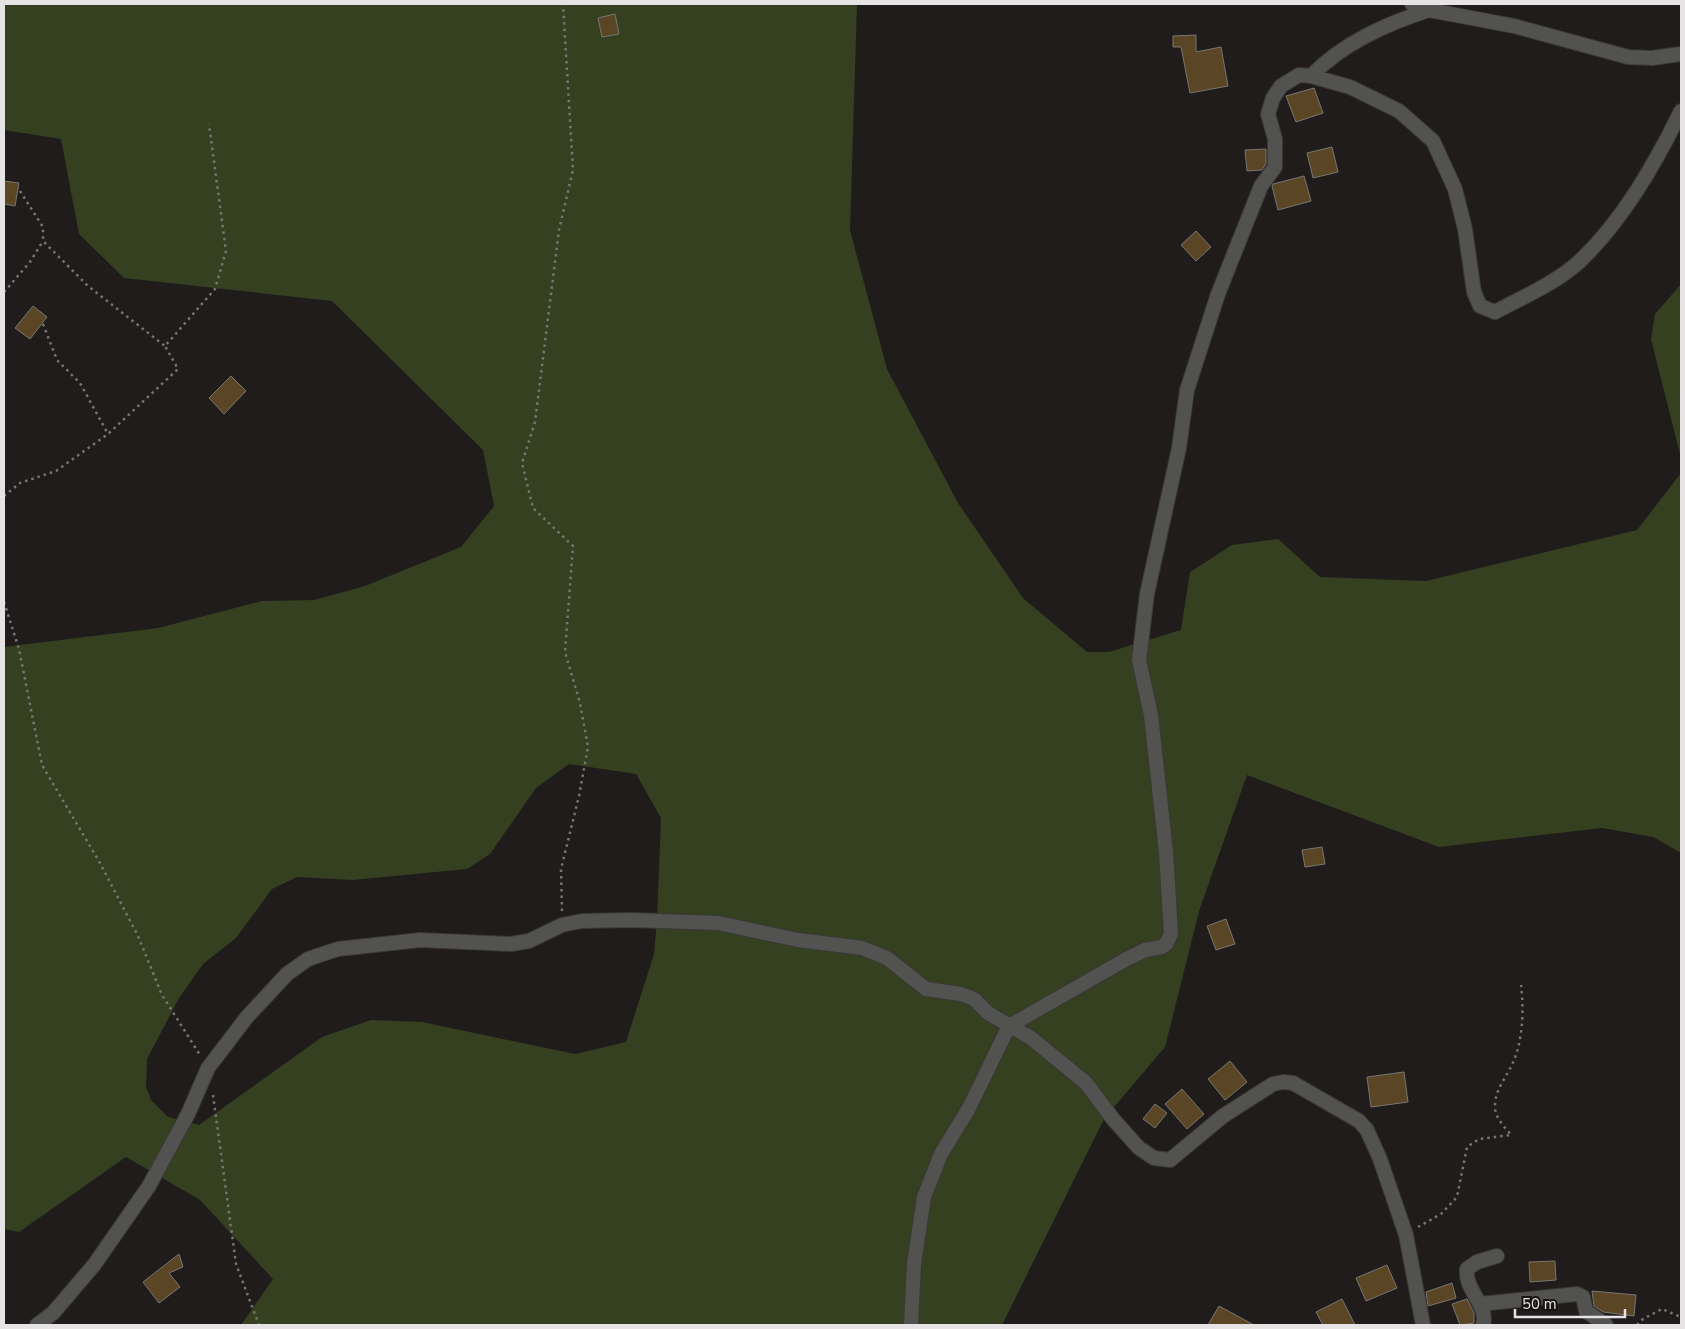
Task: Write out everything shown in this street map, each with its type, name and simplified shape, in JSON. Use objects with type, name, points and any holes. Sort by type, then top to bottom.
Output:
[{"type":"street","points":[[1412,4],[1429,10],[1514,26],[1628,57],[1652,58],[1681,54]]},
{"type":"street","points":[[1311,76],[1327,59],[1360,38],[1429,10]]},
{"type":"street","points":[[911,1325],[914,1264],[924,1197],[941,1154],[969,1108],[1009,1026],[1122,960],[1145,950],[1162,947],[1166,944],[1171,934],[1166,852],[1151,715],[1139,660],[1147,594],[1179,448],[1187,390],[1221,285],[1261,186],[1275,167],[1275,139],[1268,114],[1273,98],[1282,86],[1299,76],[1311,76],[1350,87],[1399,111],[1433,141],[1455,189],[1465,229],[1474,292],[1480,306],[1495,312],[1543,287],[1580,261],[1620,215],[1681,112]]},
{"type":"street","points":[[37,1325],[53,1313],[94,1266],[149,1186],[188,1114],[208,1068],[247,1017],[287,974],[308,959],[338,949],[420,940],[511,944],[529,940],[562,925],[582,920],[718,923],[798,940],[862,948],[887,958],[926,989],[961,994],[974,999],[988,1013],[1031,1038],[1086,1083],[1125,1132],[1140,1148],[1154,1158],[1170,1160],[1223,1116],[1273,1084],[1293,1083],[1359,1121],[1367,1130],[1380,1159],[1406,1236],[1423,1325]]},
{"type":"street","points":[[1483,1325],[1485,1319],[1480,1304],[1468,1286],[1467,1270],[1477,1262],[1497,1256]]},
{"type":"street","points":[[1480,1304],[1577,1294],[1583,1297],[1586,1310],[1606,1325]]},
{"type":"path","points":[[562,925],[561,869],[579,796],[588,747],[580,703],[565,652],[573,546],[533,508],[522,463],[535,422],[559,230],[573,170],[563,4]]},
{"type":"path","points":[[165,346],[215,289],[226,251],[208,124]]},
{"type":"path","points":[[4,292],[30,262],[43,241],[43,227],[20,191]]},
{"type":"path","points":[[4,496],[20,482],[56,471],[108,434],[178,370],[165,346],[88,286],[43,241]]},
{"type":"path","points":[[43,324],[57,360],[80,383],[108,434]]},
{"type":"path","points":[[4,602],[19,649],[42,765],[100,863],[138,936],[162,995],[208,1068],[236,1264],[259,1325]]},
{"type":"path","points":[[1406,1236],[1441,1214],[1457,1196],[1468,1147],[1479,1139],[1511,1135],[1498,1119],[1495,1105],[1506,1074],[1512,1065],[1522,1027],[1524,1008],[1521,985]]},
{"type":"path","points":[[1637,1325],[1642,1319],[1662,1309],[1681,1317]]},
{"type":"green space","points":[[4,4],[857,4],[850,230],[887,369],[958,503],[1023,598],[1087,652],[1109,652],[1181,630],[1190,572],[1232,545],[1278,539],[1320,577],[1426,581],[1637,530],[1681,473],[1681,853],[1653,837],[1602,828],[1439,847],[1247,775],[1199,911],[1165,1047],[1104,1119],[1002,1325],[241,1325],[273,1279],[200,1200],[126,1157],[19,1232],[4,1229],[4,647],[158,628],[262,601],[314,600],[365,586],[461,547],[494,506],[483,450],[332,301],[124,278],[79,234],[61,139],[4,130]],"holes":[[[569,764],[636,774],[661,818],[654,954],[626,1042],[575,1054],[422,1022],[371,1020],[322,1037],[199,1125],[168,1117],[151,1100],[146,1087],[147,1059],[179,998],[203,964],[236,938],[272,889],[297,877],[353,880],[467,869],[490,854],[536,788]]]},
{"type":"green space","points":[[1681,284],[1681,458],[1651,339],[1655,314]]},
{"type":"building","points":[[615,14],[619,34],[602,37],[598,18]]},
{"type":"building","points":[[1196,35],[1196,52],[1221,47],[1228,86],[1190,93],[1181,47],[1173,47],[1173,36]]},
{"type":"building","points":[[1314,88],[1323,113],[1296,122],[1286,96]]},
{"type":"building","points":[[1332,147],[1338,172],[1313,178],[1307,153]]},
{"type":"building","points":[[1266,149],[1266,164],[1262,170],[1247,171],[1245,150]]},
{"type":"building","points":[[1304,176],[1311,201],[1278,210],[1273,184]]},
{"type":"building","points":[[4,181],[19,183],[15,206],[4,204]]},
{"type":"building","points":[[1196,231],[1211,247],[1196,261],[1181,245]]},
{"type":"building","points":[[33,306],[47,317],[30,339],[15,328]]},
{"type":"building","points":[[231,376],[246,391],[224,414],[209,398]]},
{"type":"building","points":[[1322,847],[1325,864],[1305,867],[1302,850]]},
{"type":"building","points":[[1226,919],[1235,944],[1216,950],[1207,926]]},
{"type":"building","points":[[1230,1061],[1247,1082],[1225,1100],[1208,1079]]},
{"type":"building","points":[[1404,1072],[1408,1102],[1371,1107],[1367,1077]]},
{"type":"building","points":[[1182,1089],[1204,1114],[1187,1129],[1165,1104]]},
{"type":"building","points":[[1155,1104],[1167,1113],[1155,1128],[1143,1119]]},
{"type":"building","points":[[179,1254],[183,1267],[169,1273],[180,1287],[159,1303],[143,1282]]},
{"type":"building","points":[[1555,1261],[1556,1280],[1530,1282],[1529,1262]]},
{"type":"building","points":[[1387,1265],[1397,1288],[1366,1301],[1356,1278]]},
{"type":"building","points":[[1452,1283],[1456,1298],[1428,1306],[1426,1292]]},
{"type":"building","points":[[1592,1291],[1636,1295],[1634,1316],[1603,1312],[1594,1306]]},
{"type":"building","points":[[1342,1299],[1355,1325],[1323,1325],[1316,1312]]},
{"type":"building","points":[[1467,1299],[1474,1313],[1474,1323],[1460,1325],[1452,1304]]},
{"type":"building","points":[[1219,1306],[1254,1325],[1208,1325]]}]
